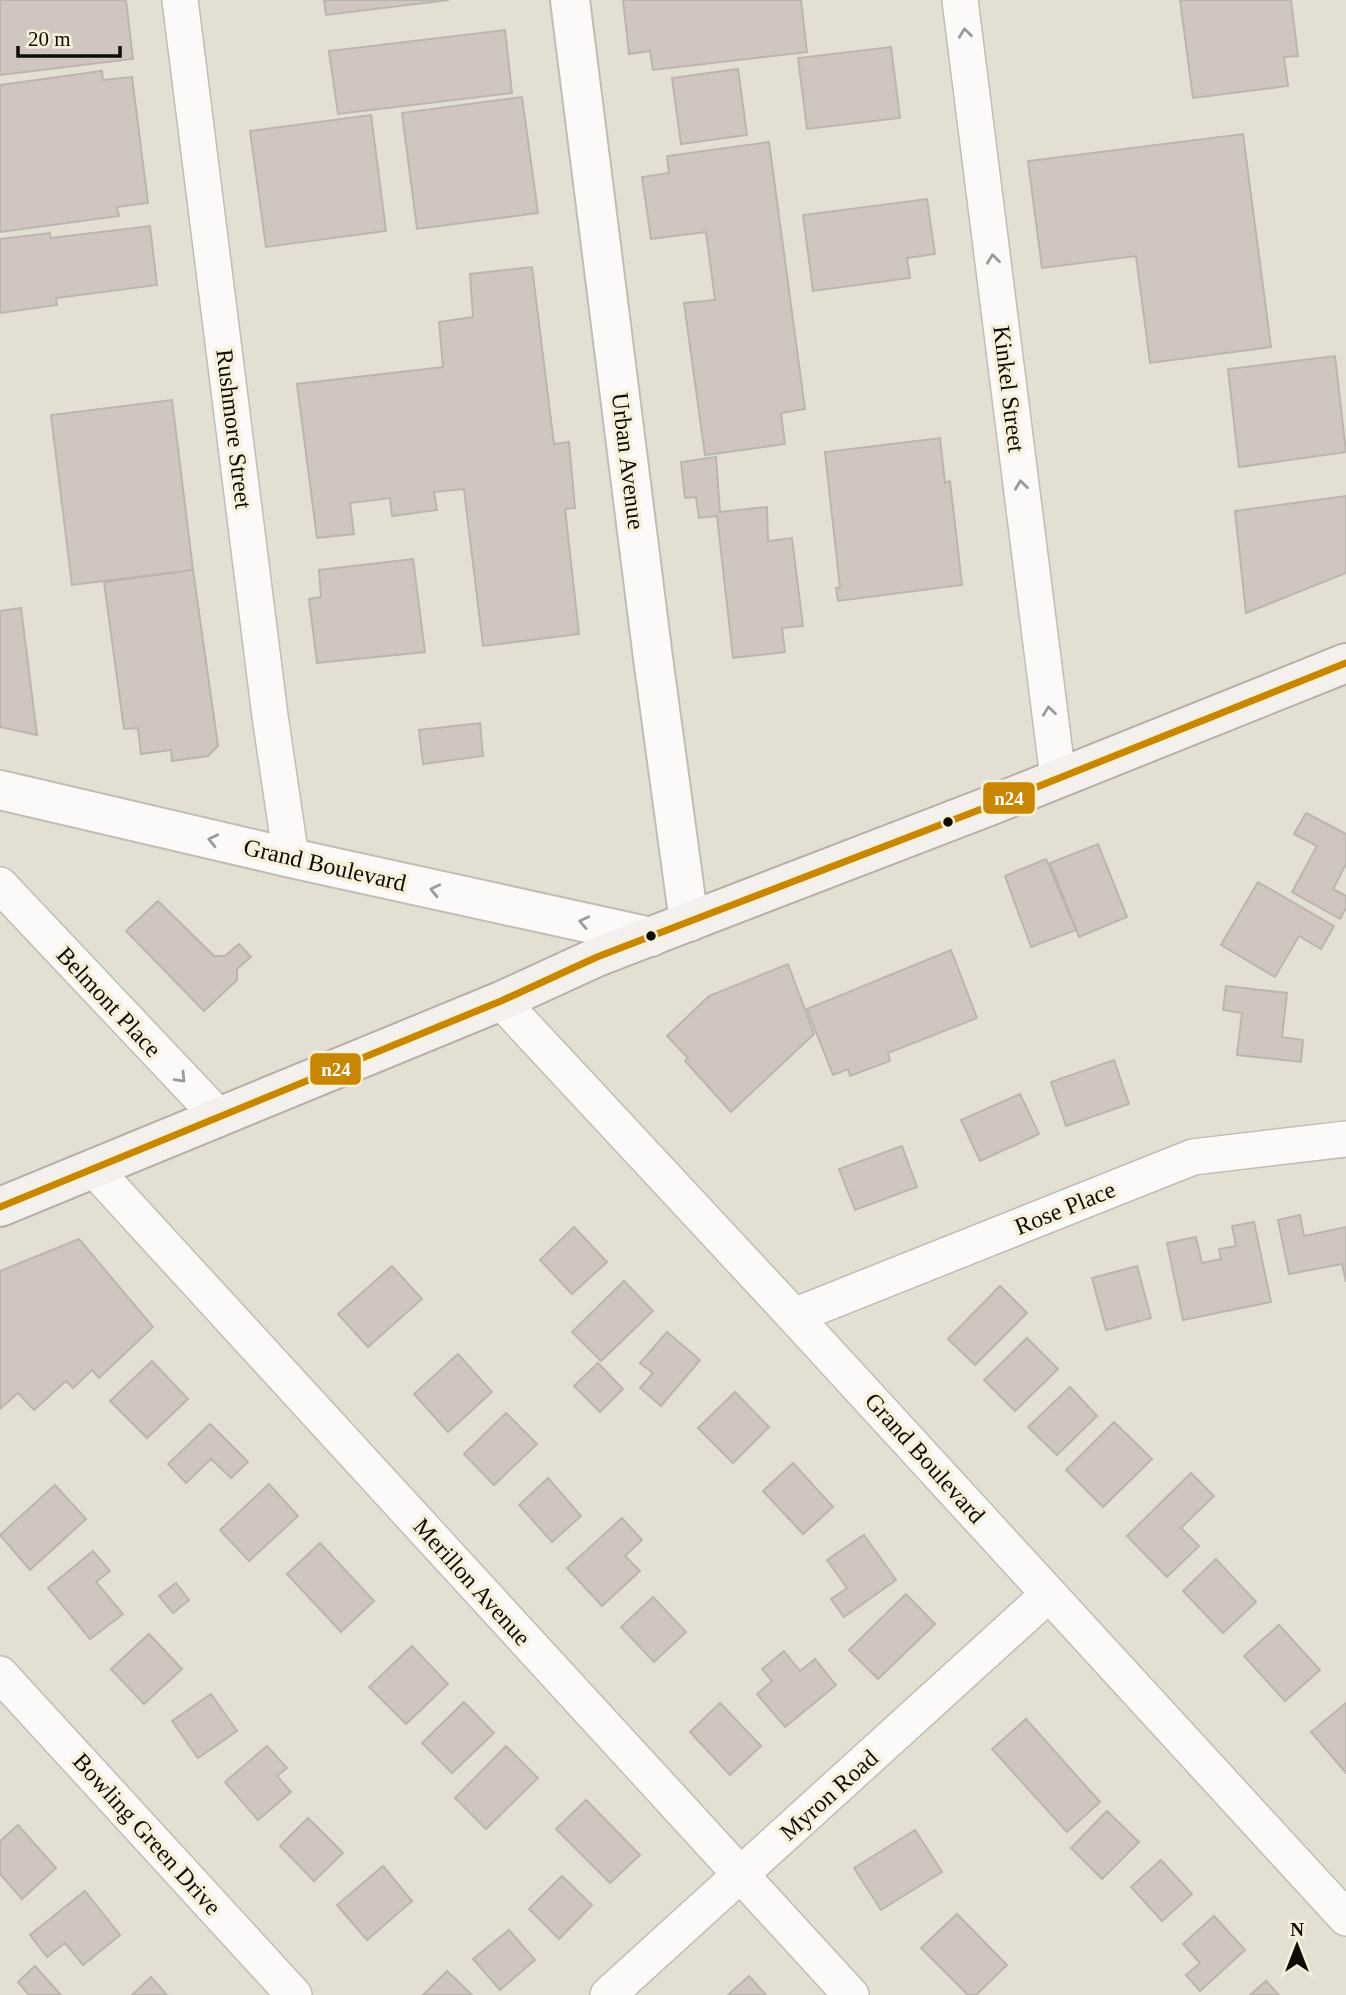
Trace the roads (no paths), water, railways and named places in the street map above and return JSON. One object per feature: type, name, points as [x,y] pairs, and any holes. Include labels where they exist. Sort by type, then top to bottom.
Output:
[{"type":"main road","points":[[0,1207],[501,1001],[597,957],[1346,663]]},
{"type":"street","name":"Rushmore Street","points":[[180,0],[290,858]]},
{"type":"street","name":"Urban Avenue","points":[[570,0],[689,922]]},
{"type":"street","name":"Kinkel Street","points":[[960,0],[1058,778]]},
{"type":"street","name":"Grand Boulevard","points":[[0,790],[290,858],[651,937]]},
{"type":"street","name":"Belmont Place","points":[[0,885],[219,1117]]},
{"type":"street","name":"Grand Boulevard","points":[[501,1001],[1346,1918]]},
{"type":"street","name":"Rose Place","points":[[794,1316],[1193,1157],[1346,1139]]},
{"type":"street","name":"Merillon Avenue","points":[[93,1168],[850,1995]]},
{"type":"street","name":"Myron Road","points":[[608,1995],[1049,1594]]},
{"type":"street","name":"Bowling Green Drive","points":[[0,1674],[294,1995]]}]
